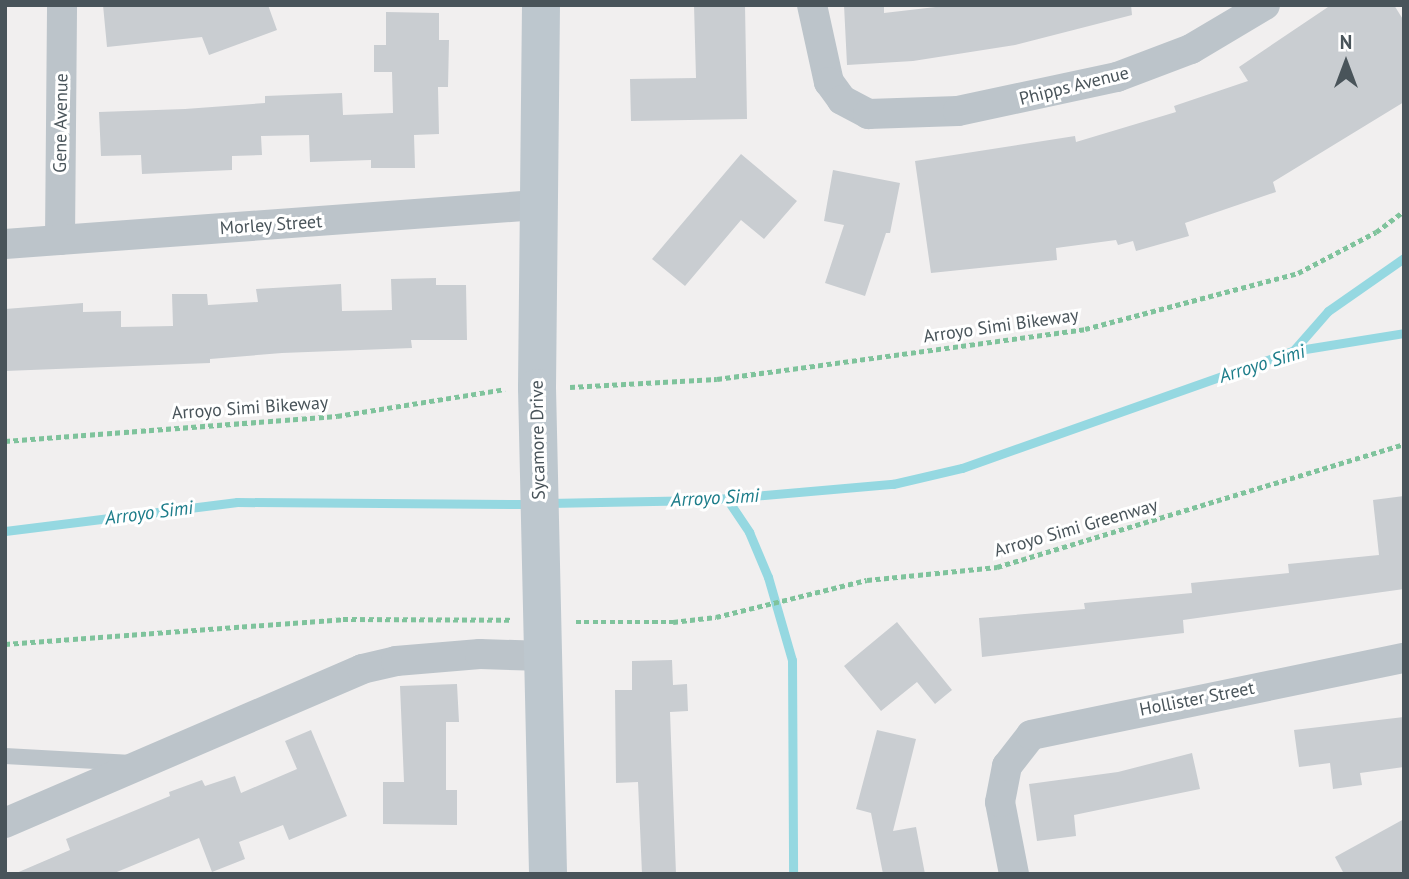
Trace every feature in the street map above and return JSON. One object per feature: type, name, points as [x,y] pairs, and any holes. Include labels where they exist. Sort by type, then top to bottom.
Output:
[{"type":"main road","name":"Sycamore Drive","points":[[541,5],[537,403],[548,874]]},
{"type":"street","name":"Gene Avenue","points":[[60,240],[62,5]]},
{"type":"street","name":"Phipps Avenue","points":[[812,5],[829,82],[842,100],[868,114],[958,111],[1117,77],[1191,48],[1265,5]]},
{"type":"street","name":"Morley Street","points":[[5,244],[537,205]]},
{"type":"street","points":[[5,822],[362,669],[396,661],[480,654],[544,656]]},
{"type":"street","name":"Hollister Street","points":[[1014,874],[1000,802],[1007,766],[1016,748],[1031,735],[1049,728],[1404,658]]},
{"type":"lane","points":[[5,756],[138,764]]},
{"type":"path","name":"Arroyo Simi Bikeway","points":[[579,387],[717,379],[1085,329],[1298,273],[1376,232],[1404,211]]},
{"type":"path","name":"Arroyo Simi Bikeway","points":[[5,441],[337,416],[496,389]]},
{"type":"path","name":"Arroyo Simi Greenway","points":[[582,622],[673,622],[764,605],[867,580],[997,567],[1404,444]]},
{"type":"path","points":[[5,644],[267,622],[499,620]]},
{"type":"building","points":[[103,5],[268,5],[277,30],[209,55],[202,37],[107,47]]},
{"type":"building","points":[[694,5],[745,5],[747,119],[631,121],[630,79],[696,78]]},
{"type":"building","points":[[844,5],[884,5],[884,13],[953,5],[1131,5],[1132,15],[1015,45],[913,61],[847,65]]},
{"type":"building","points":[[1331,5],[1394,5],[1404,21],[1404,102],[1273,182],[1276,192],[1185,223],[1189,236],[1136,251],[1133,241],[1118,245],[1116,240],[1056,248],[1057,260],[931,273],[915,161],[1075,136],[1076,142],[1176,112],[1174,106],[1248,81],[1239,67]]},
{"type":"building","points":[[386,12],[439,13],[439,40],[449,40],[448,87],[438,87],[439,134],[414,135],[415,168],[371,168],[371,160],[310,162],[309,135],[261,136],[262,155],[232,156],[232,170],[142,174],[141,155],[101,156],[99,112],[265,103],[265,96],[342,93],[343,115],[393,113],[392,72],[374,72],[374,45],[386,45]]},
{"type":"building","points":[[741,154],[797,201],[764,239],[741,220],[685,286],[652,259]]},
{"type":"building","points":[[833,170],[900,183],[890,233],[886,233],[865,296],[825,283],[844,225],[824,221]]},
{"type":"building","points":[[436,278],[436,285],[466,285],[467,340],[411,340],[412,348],[282,353],[210,359],[210,363],[5,371],[5,309],[83,303],[83,312],[121,311],[121,327],[173,326],[172,294],[207,294],[208,305],[258,302],[256,289],[341,284],[342,311],[392,310],[391,279]]},
{"type":"building","points":[[1404,496],[1404,589],[1183,620],[1184,633],[982,657],[979,618],[1085,609],[1084,603],[1192,593],[1191,583],[1289,573],[1288,564],[1379,555],[1373,500]]},
{"type":"building","points":[[897,622],[952,690],[935,704],[917,682],[881,711],[844,666]]},
{"type":"building","points":[[672,660],[673,685],[687,684],[688,711],[670,712],[676,874],[642,874],[638,782],[616,783],[615,690],[632,690],[632,661]]},
{"type":"building","points":[[457,684],[459,722],[446,722],[446,790],[457,790],[457,825],[383,824],[383,782],[404,782],[400,686]]},
{"type":"building","points":[[1404,717],[1404,767],[1360,773],[1362,785],[1333,789],[1330,763],[1299,767],[1294,730]]},
{"type":"building","points":[[311,730],[347,816],[289,840],[283,825],[239,842],[245,859],[212,872],[199,838],[112,874],[14,874],[70,850],[66,839],[170,796],[169,792],[202,780],[205,786],[235,776],[241,793],[297,769],[285,741]]},
{"type":"building","points":[[877,730],[916,739],[893,831],[916,827],[925,874],[883,874],[871,813],[856,809]]},
{"type":"building","points":[[1192,753],[1200,789],[1074,815],[1076,836],[1037,841],[1029,784],[1118,772]]},
{"type":"building","points":[[1404,819],[1404,874],[1344,874],[1335,857]]},
{"type":"waterway","points":[[1293,351],[1328,311],[1404,258]]},
{"type":"waterway","name":"Arroyo Simi","points":[[548,503],[705,500],[893,484],[962,468],[1293,351],[1404,333]]},
{"type":"waterway","points":[[727,499],[749,532],[768,577],[792,660],[793,874]]},
{"type":"waterway","name":"Arroyo Simi","points":[[5,531],[237,502],[530,504]]}]
